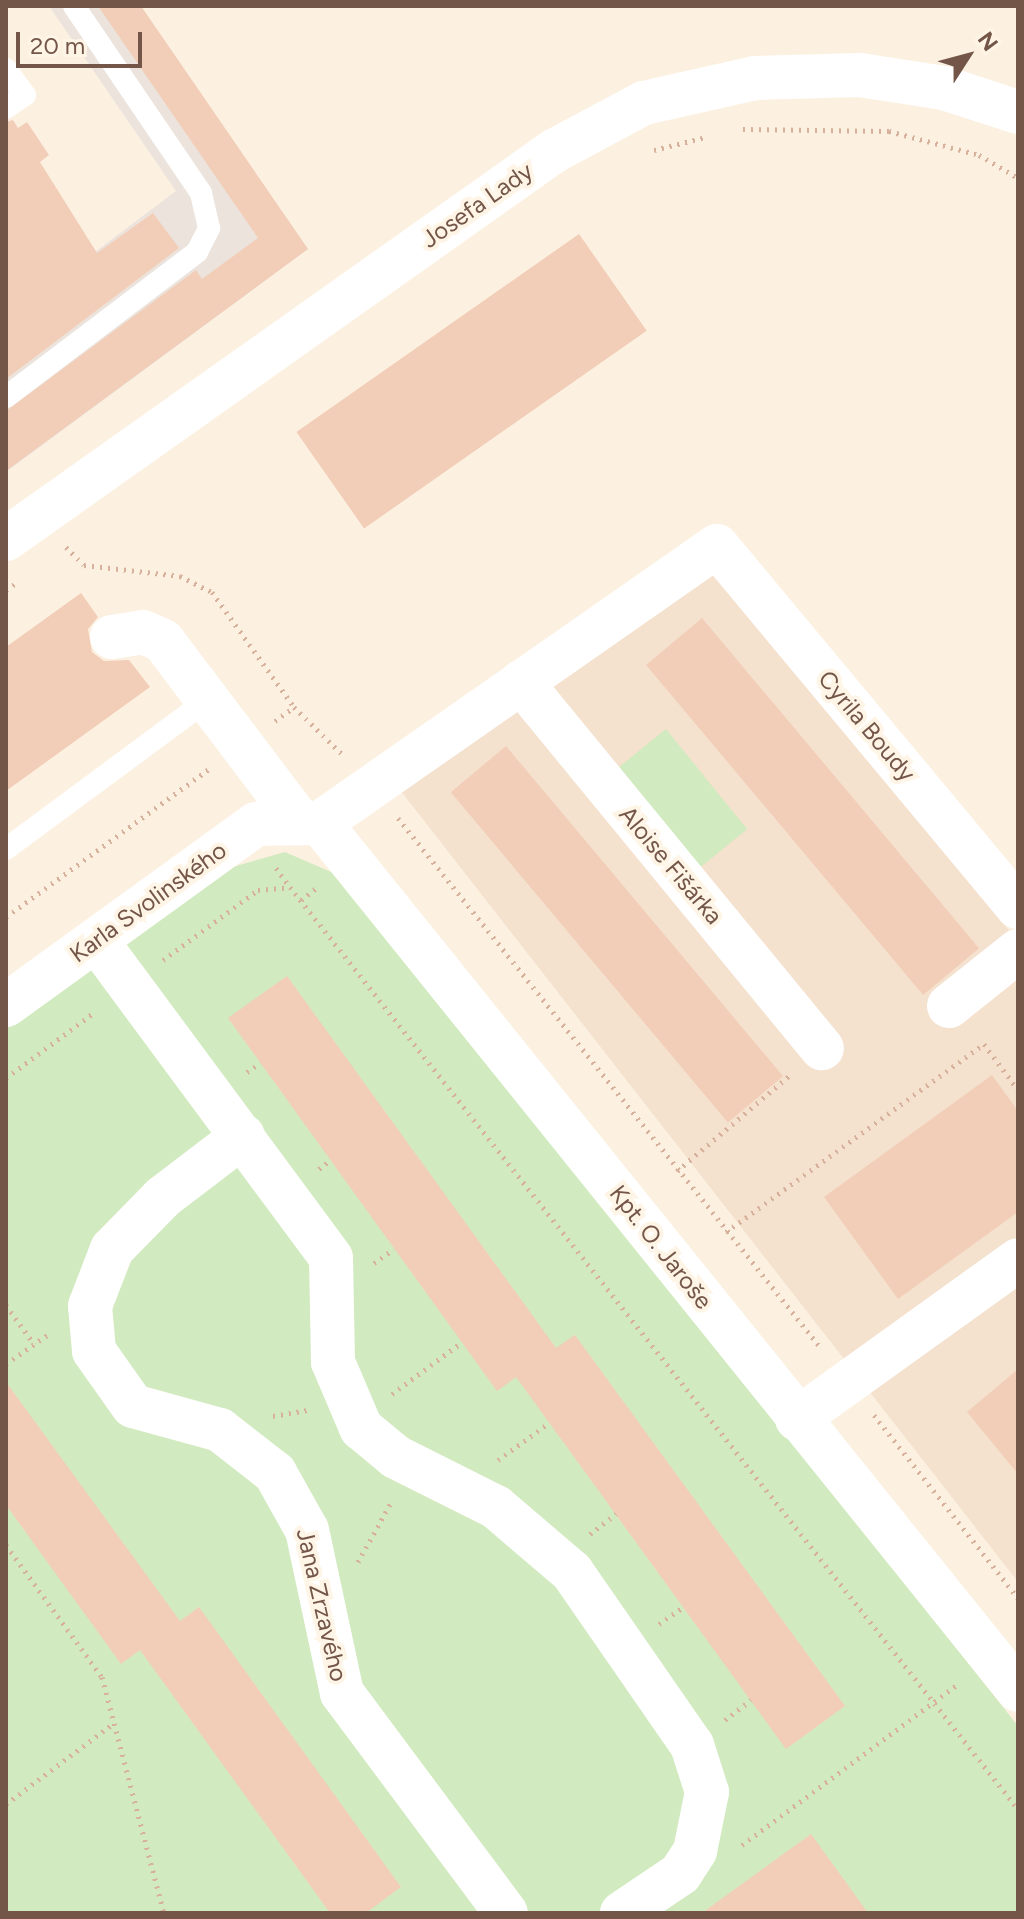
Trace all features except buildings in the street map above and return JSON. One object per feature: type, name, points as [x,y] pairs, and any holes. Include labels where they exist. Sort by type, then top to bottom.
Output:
[{"type":"street","name":"Josefa Lady","points":[[18,556],[41,513],[554,151],[644,103],[755,78],[860,75],[922,83],[1018,112]]},
{"type":"street","name":"Cyrila Boudy","points":[[521,682],[717,546],[1018,907]]},
{"type":"street","name":"Kpt. O. Jaroše","points":[[112,637],[154,635],[1005,1674]]},
{"type":"street","points":[[308,821],[521,682]]},
{"type":"street","name":"Aloise Fišárka","points":[[521,682],[822,1048]]},
{"type":"street","name":"Karla Svolinského","points":[[6,1005],[256,824],[308,821]]},
{"type":"street","points":[[96,940],[331,1258],[333,1362],[356,1421],[382,1448],[442,1477],[572,1572],[692,1745],[707,1792],[695,1851],[680,1874],[622,1913]]},
{"type":"street","points":[[949,1006],[1018,951]]},
{"type":"street","name":"Jana Zrzavého","points":[[243,1136],[163,1197],[112,1249],[90,1306],[94,1351],[133,1406],[230,1435],[289,1493],[307,1530],[342,1693],[506,1913]]},
{"type":"street","points":[[797,1419],[1018,1260]]},
{"type":"lane","points":[[6,397],[197,252],[209,228],[201,193],[74,6]]},
{"type":"lane","points":[[6,69],[25,95],[6,108]]},
{"type":"lane","points":[[6,849],[209,699]]},
{"type":"path","points":[[729,132],[889,131],[979,155],[1018,178]]},
{"type":"path","points":[[638,154],[714,136]]},
{"type":"path","points":[[41,513],[66,548],[84,565],[180,576],[212,592],[294,707]]},
{"type":"path","points":[[54,556],[79,539]]},
{"type":"path","points":[[6,590],[18,556]]},
{"type":"path","points":[[6,1078],[258,890],[290,887],[1018,1809]]},
{"type":"path","points":[[726,1232],[984,1044],[1018,1090]]},
{"type":"path","points":[[677,1171],[822,1048]]},
{"type":"path","points":[[6,1305],[34,1344]]},
{"type":"path","points":[[356,1421],[462,1342]]},
{"type":"path","points":[[354,1572],[376,1520],[442,1477],[549,1423]]},
{"type":"path","points":[[6,1545],[102,1677],[164,1913]]},
{"type":"path","points":[[695,1851],[732,1852],[935,1703],[1005,1674]]},
{"type":"path","points":[[6,1804],[114,1723]]},
{"type":"shaded area","points":[[49,6],[139,6],[308,249],[6,472],[6,319],[176,191]]},
{"type":"shaded area","points":[[715,573],[1018,941],[1018,1582],[400,790]]},
{"type":"green space","points":[[666,729],[747,829],[697,870],[615,770]]},
{"type":"green space","points":[[285,852],[345,878],[1018,1726],[1018,1913],[6,1913],[6,1029],[229,868]]}]
